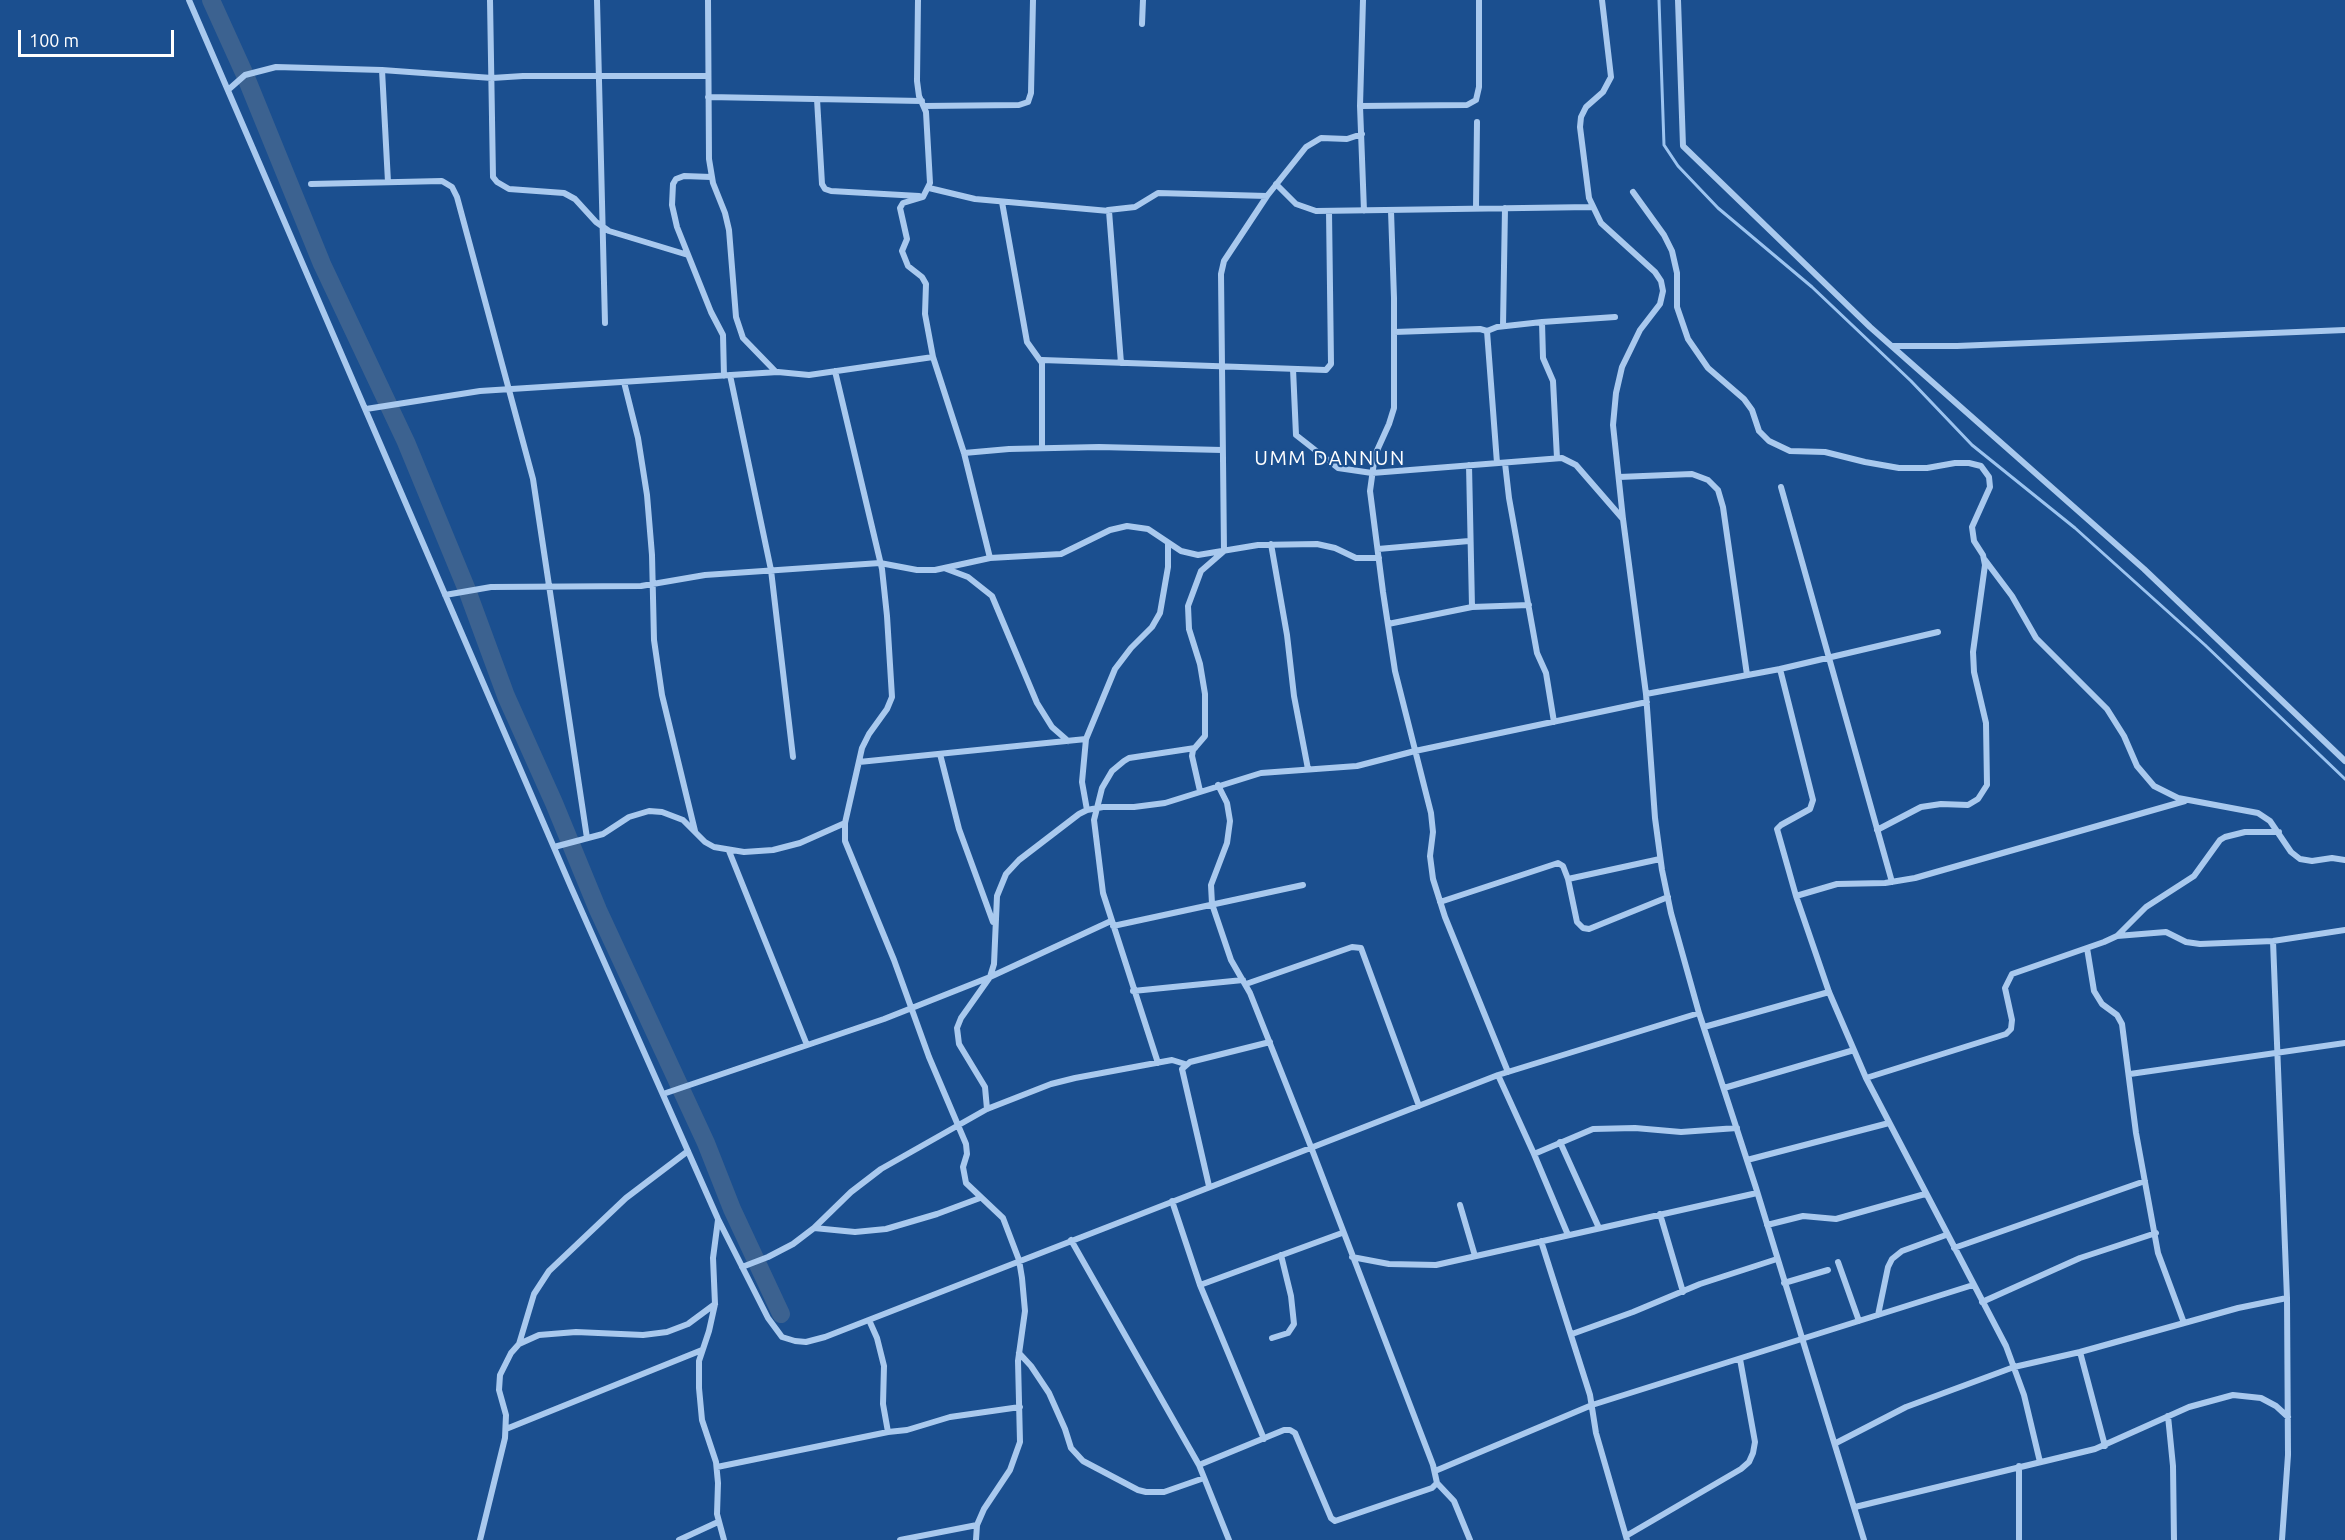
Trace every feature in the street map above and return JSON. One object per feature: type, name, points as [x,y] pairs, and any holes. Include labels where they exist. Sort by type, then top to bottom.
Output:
[{"type":"street","points":[[189,0],[554,847],[718,1219],[768,1318],[782,1337],[806,1342],[825,1338],[1019,1260],[1498,1075],[1699,1013]]},
{"type":"street","points":[[490,0],[493,177],[509,189],[564,193],[580,203],[603,227],[688,255]]},
{"type":"street","points":[[597,0],[605,323]]},
{"type":"street","points":[[708,0],[709,159],[711,177],[729,230],[734,306],[743,338],[776,372]]},
{"type":"street","points":[[918,0],[917,81],[923,104],[929,188],[923,197],[903,203],[900,207],[907,239],[902,251],[908,266],[922,277],[926,284],[925,314],[933,357],[964,453],[990,558]]},
{"type":"street","points":[[708,97],[1019,105],[1028,102],[1031,96],[1033,0]]},
{"type":"street","points":[[1142,24],[1143,0]]},
{"type":"street","points":[[1363,0],[1360,106],[1364,210]]},
{"type":"street","points":[[1360,106],[1467,105],[1476,100],[1479,87],[1479,0]]},
{"type":"street","points":[[1602,0],[1611,77],[1603,92],[1586,107],[1581,117],[1580,127],[1592,207],[1606,229],[1658,276],[1663,295],[1660,304],[1633,342],[1618,380],[1613,425],[1647,702],[1660,859],[1699,1013],[1836,1443],[1864,1540]]},
{"type":"street","points":[[1678,0],[1683,146],[1892,346],[2144,569],[2345,761]]},
{"type":"street","points":[[228,90],[245,75],[276,67],[382,70],[492,78],[708,76]]},
{"type":"street","points":[[382,70],[388,182]]},
{"type":"street","points":[[817,99],[822,184],[825,189],[923,197]]},
{"type":"street","points":[[1476,208],[1477,122]]},
{"type":"street","points":[[1200,791],[1192,760],[1195,748],[1204,736],[1206,710],[1203,677],[1189,629],[1188,606],[1201,572],[1224,551],[1219,285],[1222,267],[1267,196],[1311,143],[1321,138],[1347,139],[1362,134]]},
{"type":"street","points":[[711,177],[680,177],[673,184],[674,216],[715,321],[723,335],[728,375],[771,570],[793,757]]},
{"type":"street","points":[[311,184],[442,181],[455,192],[533,479],[587,838]]},
{"type":"street","points":[[1276,184],[1296,204],[1310,210],[1592,207]]},
{"type":"street","points":[[929,188],[975,199],[1108,210],[1135,207],[1158,193],[1267,196]]},
{"type":"street","points":[[1633,192],[1672,250],[1677,273],[1676,296],[1683,328],[1694,350],[1717,376],[1744,399],[1752,410],[1760,431],[1775,446],[1790,451],[1839,454],[1865,462],[1899,468],[1927,468],[1962,462],[1980,466],[1989,477],[1990,487],[1974,518],[1972,531],[1974,542],[1984,560],[2012,596],[2036,638],[2107,709],[2124,736],[2137,766],[2147,780],[2169,795],[2252,811],[2270,821],[2291,852],[2300,859],[2345,860]]},
{"type":"street","points":[[1002,202],[1027,342],[1032,351],[1042,360],[1221,365],[1320,371],[1326,370],[1330,364],[1329,211]]},
{"type":"street","points":[[1503,326],[1505,208]]},
{"type":"street","points":[[1108,210],[1111,217],[1121,363]]},
{"type":"street","points":[[1391,210],[1394,408],[1376,455],[1370,491],[1379,558],[1395,671],[1431,813],[1433,832],[1431,868],[1440,902],[1508,1072]]},
{"type":"street","points":[[1663,295],[1676,296]]},
{"type":"street","points":[[1394,332],[1480,329],[1487,331],[1503,326],[1615,317]]},
{"type":"street","points":[[1542,322],[1543,358],[1553,381],[1557,458]]},
{"type":"street","points":[[1892,346],[1957,346],[2345,330]]},
{"type":"street","points":[[1487,331],[1497,463]]},
{"type":"street","points":[[366,409],[458,393],[776,372],[809,375],[933,357]]},
{"type":"street","points":[[1042,360],[1042,448]]},
{"type":"street","points":[[1293,369],[1295,431],[1299,439],[1314,447],[1327,461],[1338,468],[1372,473],[1567,459],[1576,465],[1623,519]]},
{"type":"street","points":[[835,371],[880,563],[887,616],[892,697],[883,717],[866,740],[844,823],[844,835],[912,1008],[921,1037],[967,1149],[963,1167],[969,1188],[991,1205],[1003,1218],[1019,1260],[1025,1311],[1019,1353],[1021,1432],[1014,1461],[988,1501],[977,1525],[976,1540]]},
{"type":"street","points":[[624,382],[638,438],[647,495],[654,640],[662,695],[695,831]]},
{"type":"street","points":[[964,453],[1042,448],[1222,450]]},
{"type":"street","points":[[1505,462],[1509,498],[1537,653],[1546,673],[1554,722]]},
{"type":"street","points":[[1469,465],[1472,608]]},
{"type":"street","points":[[1619,477],[1692,474],[1708,480],[1718,490],[1723,507],[1746,675]]},
{"type":"street","points":[[1781,487],[1892,882]]},
{"type":"street","points":[[445,595],[492,587],[623,587],[699,575],[880,563],[917,570],[944,568],[990,558],[1061,554],[1110,530],[1127,526],[1148,529],[1181,551],[1198,555],[1271,544],[1317,544],[1335,548],[1356,558],[1379,558]]},
{"type":"street","points":[[1378,549],[1469,541]]},
{"type":"street","points":[[1087,810],[1082,782],[1086,739],[1115,669],[1131,648],[1152,627],[1160,613],[1168,567],[1168,543]]},
{"type":"street","points":[[1271,544],[1287,635],[1294,696],[1308,769]]},
{"type":"street","points":[[1877,830],[1921,807],[1941,804],[1968,805],[1978,799],[1987,785],[1986,723],[1974,672],[1973,652],[1984,560]]},
{"type":"street","points":[[944,568],[968,577],[992,596],[1041,711],[1052,727],[1068,741]]},
{"type":"street","points":[[1388,624],[1472,608],[1529,605]]},
{"type":"street","points":[[1646,694],[1780,669],[1938,632]]},
{"type":"street","points":[[1780,669],[1813,800],[1810,808],[1778,829],[1796,896],[1829,993],[1866,1078],[2014,1367],[2024,1395],[2040,1462]]},
{"type":"street","points":[[987,1109],[985,1087],[961,1049],[957,1034],[961,1018],[990,977],[994,963],[999,890],[1012,867],[1079,814],[1096,808],[1149,805],[1176,800],[1261,773],[1357,766],[1415,751],[1647,702]]},
{"type":"street","points":[[859,762],[1086,739]]},
{"type":"street","points":[[1158,1063],[1103,893],[1095,840],[1096,808],[1107,778],[1124,761],[1138,756],[1195,748]]},
{"type":"street","points":[[940,754],[959,829],[995,925]]},
{"type":"street","points":[[1218,785],[1227,803],[1230,821],[1227,843],[1211,885],[1212,904],[1231,960],[1245,982],[1270,1042],[1435,1471],[1437,1483],[1454,1501],[1470,1540]]},
{"type":"street","points":[[1796,896],[1837,884],[1892,882],[1915,878],[2187,800]]},
{"type":"street","points":[[554,847],[610,830],[635,814],[649,811],[676,817],[709,845],[729,850],[759,851],[787,847],[814,838],[844,823]]},
{"type":"street","points":[[2117,936],[2156,899],[2194,876],[2220,840],[2237,832],[2279,832]]},
{"type":"street","points":[[729,850],[807,1045]]},
{"type":"street","points":[[1568,879],[1660,859]]},
{"type":"street","points":[[1440,902],[1558,863],[1563,867],[1568,879],[1577,922],[1582,928],[1589,929],[1668,897]]},
{"type":"street","points":[[663,1094],[912,1008],[1112,924],[1303,885]]},
{"type":"street","points":[[1866,1078],[2006,1034],[2011,1029],[2013,1020],[2005,988],[2012,974],[2117,936],[2166,932],[2196,944],[2273,941],[2345,930]]},
{"type":"street","points":[[2273,941],[2287,1298],[2288,1455],[2282,1540]]},
{"type":"street","points":[[1133,991],[1245,982],[1352,947],[1361,948],[1419,1106]]},
{"type":"street","points":[[2087,948],[2094,991],[2102,1004],[2117,1015],[2122,1024],[2136,1132],[2158,1252],[2184,1323]]},
{"type":"street","points":[[1704,1027],[1829,993]]},
{"type":"street","points":[[742,1267],[781,1251],[814,1228],[851,1192],[881,1169],[987,1109],[1051,1084],[1100,1072],[1174,1060],[1185,1064],[1270,1042]]},
{"type":"street","points":[[2130,1074],[2345,1043]]},
{"type":"street","points":[[1724,1088],[1854,1050]]},
{"type":"street","points":[[1185,1064],[1182,1069],[1209,1186]]},
{"type":"street","points":[[1498,1075],[1568,1235]]},
{"type":"street","points":[[1747,1160],[1889,1123]]},
{"type":"street","points":[[1534,1154],[1593,1129],[1688,1132],[1737,1128]]},
{"type":"street","points":[[1560,1142],[1599,1228]]},
{"type":"street","points":[[480,1540],[503,1451],[506,1429],[506,1415],[499,1383],[505,1364],[519,1344],[534,1294],[549,1271],[626,1198],[688,1151]]},
{"type":"street","points":[[1954,1248],[2145,1181]]},
{"type":"street","points":[[1352,1257],[1389,1264],[1436,1265],[1757,1192]]},
{"type":"street","points":[[1767,1225],[1803,1216],[1836,1219],[1925,1194]]},
{"type":"street","points":[[814,1228],[855,1232],[886,1229],[980,1198]]},
{"type":"street","points":[[1172,1201],[1200,1285],[1264,1439]]},
{"type":"street","points":[[1460,1205],[1475,1256]]},
{"type":"street","points":[[1660,1215],[1683,1292]]},
{"type":"street","points":[[718,1219],[713,1258],[715,1304],[699,1367],[701,1412],[717,1467],[718,1522],[724,1540]]},
{"type":"street","points":[[1200,1285],[1342,1233]]},
{"type":"street","points":[[1982,1302],[2072,1261],[2156,1233]]},
{"type":"street","points":[[1878,1315],[1888,1267],[1892,1259],[1902,1251],[1947,1235]]},
{"type":"street","points":[[1071,1240],[1199,1465],[1229,1540]]},
{"type":"street","points":[[1541,1241],[1572,1334],[1592,1405],[1596,1433],[1626,1538],[1741,1469],[1752,1457],[1755,1442],[1740,1359]]},
{"type":"street","points":[[1272,1338],[1288,1333],[1294,1324],[1291,1296],[1281,1255]]},
{"type":"street","points":[[1572,1334],[1723,1275],[1777,1258]]},
{"type":"street","points":[[1838,1262],[1859,1321]]},
{"type":"street","points":[[1784,1283],[1828,1270]]},
{"type":"street","points":[[1435,1471],[1592,1405],[1973,1285]]},
{"type":"street","points":[[1836,1443],[1906,1407],[2014,1367],[2080,1352],[2238,1308],[2287,1298]]},
{"type":"street","points":[[519,1344],[539,1335],[567,1333],[643,1335],[667,1332],[688,1324],[715,1304]]},
{"type":"street","points":[[869,1320],[877,1338],[884,1366],[883,1404],[888,1432]]},
{"type":"street","points":[[506,1429],[702,1350]]},
{"type":"street","points":[[2080,1352],[2105,1446]]},
{"type":"street","points":[[1019,1353],[1031,1366],[1049,1394],[1071,1448],[1083,1461],[1146,1492],[1164,1492],[1204,1478]]},
{"type":"street","points":[[1855,1507],[2105,1446],[2168,1416],[2211,1400],[2242,1395],[2268,1401],[2288,1417]]},
{"type":"street","points":[[717,1467],[916,1428],[950,1417],[1020,1407]]},
{"type":"street","points":[[2168,1416],[2173,1466],[2174,1540]]},
{"type":"street","points":[[1199,1465],[1284,1430],[1295,1433],[1331,1518],[1335,1521],[1432,1488],[1437,1483]]},
{"type":"street","points":[[2019,1467],[2019,1540]]},
{"type":"street","points":[[680,1540],[718,1522]]},
{"type":"street","points":[[900,1540],[977,1525]]},
{"type":"waterway","points":[[211,0],[245,75],[322,264],[406,442],[467,590],[506,696],[554,803],[598,910],[706,1143],[732,1209],[781,1314]]},
{"type":"waterway","points":[[1659,0],[1664,145],[1678,166],[1718,208],[1812,287],[1911,381],[1972,445],[2075,528],[2205,645],[2345,779]]},
{"type":"district","name":"UMM DANNUN","points":[[1330,458]]}]
